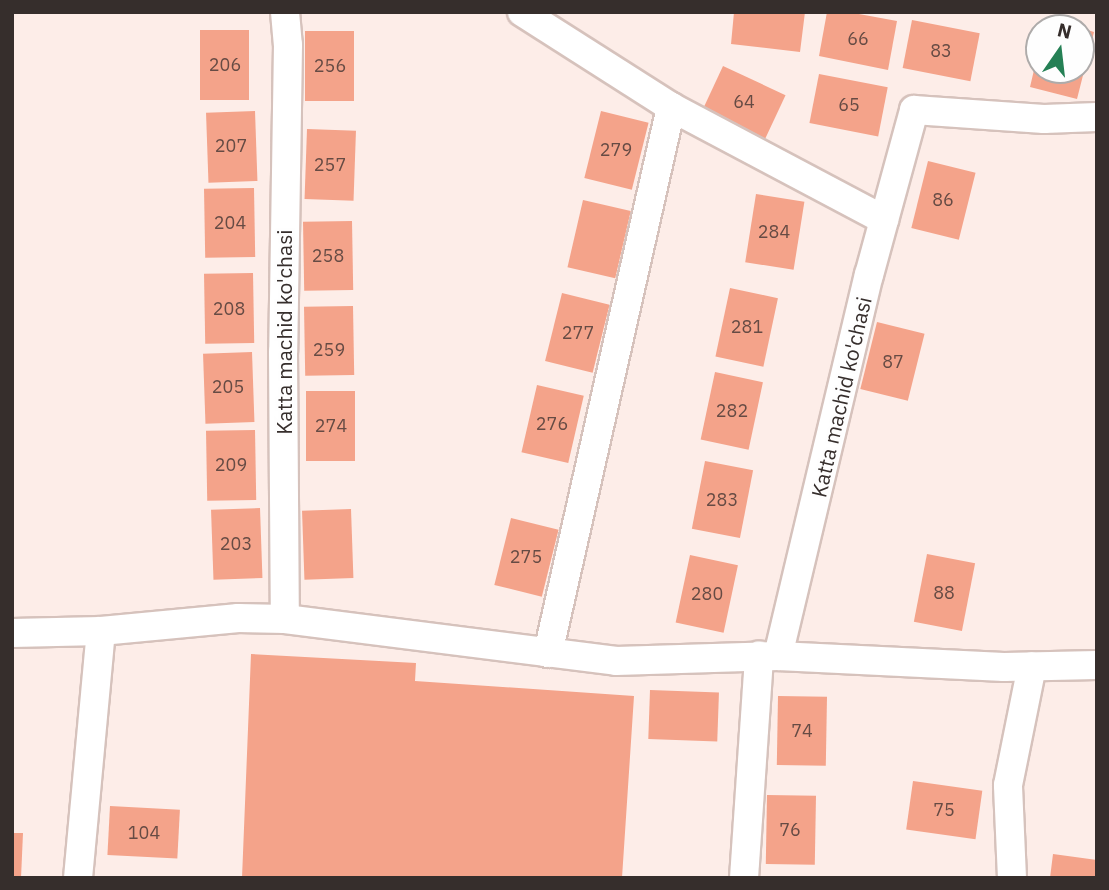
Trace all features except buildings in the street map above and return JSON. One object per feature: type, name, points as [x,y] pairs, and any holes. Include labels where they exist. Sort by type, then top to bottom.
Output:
[{"type":"street","name":"Katta machid ko'chasi","points":[[285,12],[288,45],[283,352],[285,620]]},
{"type":"street","points":[[522,12],[671,107],[884,220]]},
{"type":"street","points":[[548,653],[671,107]]},
{"type":"street","name":"Katta machid ko'chasi","points":[[744,878],[768,656],[914,110],[1044,119],[1097,117]]},
{"type":"street","points":[[12,633],[101,631],[238,618],[285,620],[616,661],[768,656],[1032,666],[1097,665]]},
{"type":"street","points":[[78,878],[101,631]]},
{"type":"street","points":[[1012,878],[1008,785],[1032,666]]}]
